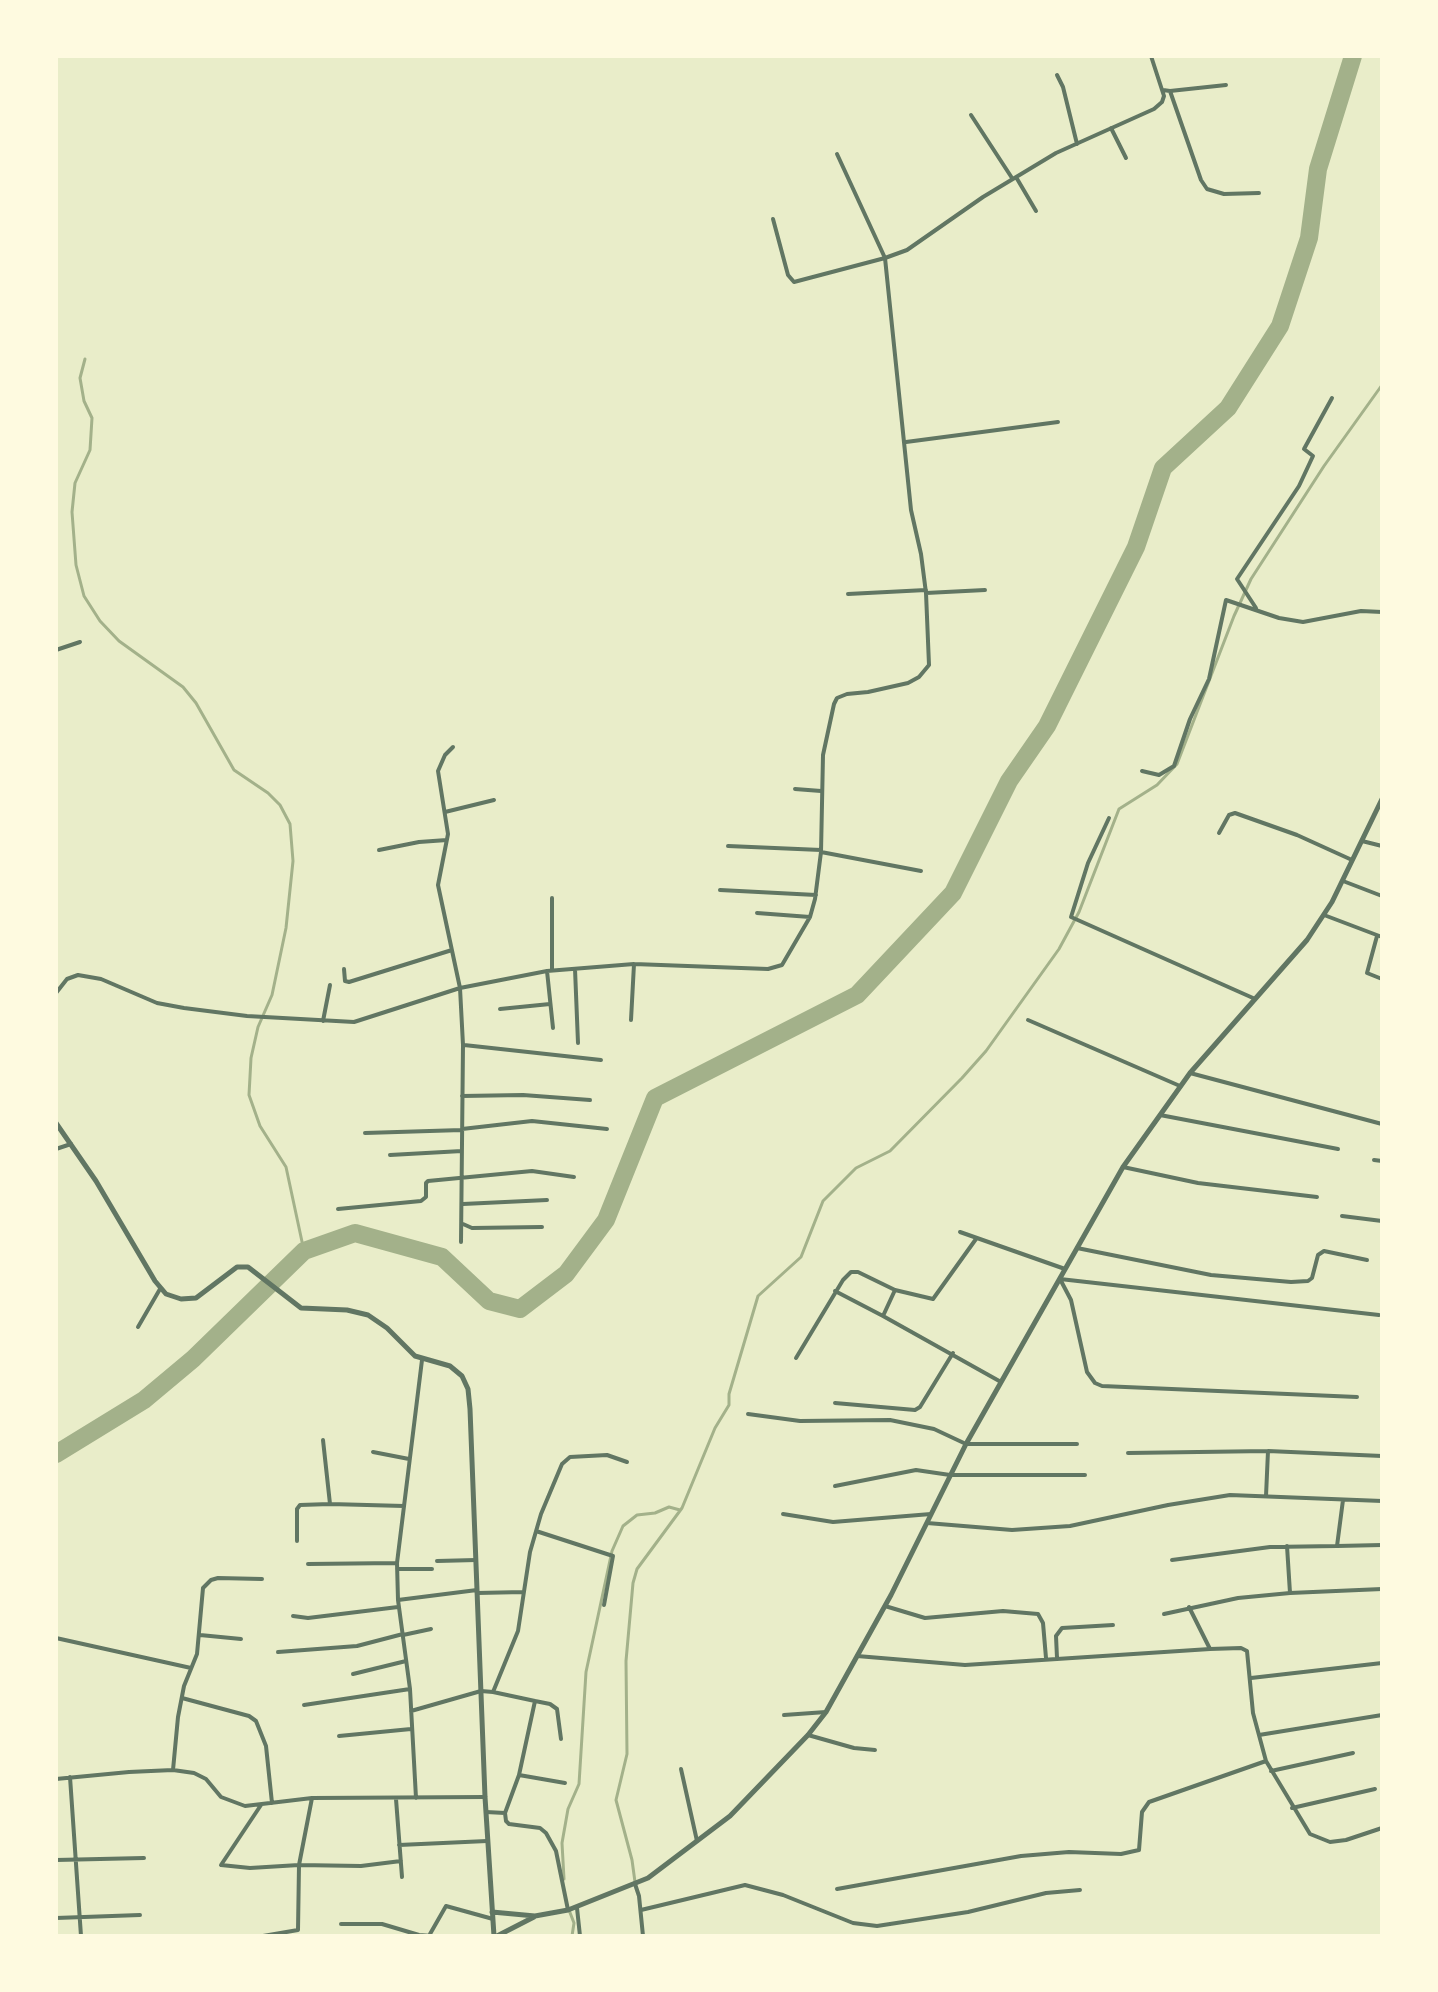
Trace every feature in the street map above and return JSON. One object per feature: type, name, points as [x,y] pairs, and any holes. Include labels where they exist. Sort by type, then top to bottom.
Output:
[{"type":"street","points":[[773,219],[788,275],[794,282],[907,250],[1014,177],[1154,109],[1162,102],[1163,90],[1151,56]]},
{"type":"street","points":[[1057,75],[1066,96],[1077,144]]},
{"type":"street","points":[[1163,90],[1226,85]]},
{"type":"street","points":[[1170,91],[1201,180],[1207,189],[1224,194],[1259,193]]},
{"type":"street","points":[[971,115],[1036,211]]},
{"type":"street","points":[[1111,128],[1126,158]]},
{"type":"street","points":[[56,993],[67,979],[78,975],[101,979],[163,1004],[247,1016],[323,1021],[364,1020],[406,1003],[460,988],[549,971],[634,964],[774,969],[785,962],[810,917],[816,895],[821,851],[821,791],[828,726],[837,698],[908,683],[927,670],[930,657],[926,592],[911,510],[885,258],[837,154]]},
{"type":"street","points":[[1257,610],[1237,579],[1299,486],[1313,456],[1304,449],[1332,398]]},
{"type":"street","points":[[906,442],[1058,422]]},
{"type":"street","points":[[848,594],[985,590]]},
{"type":"street","points":[[1142,771],[1159,775],[1174,766],[1190,719],[1209,679],[1225,601],[1303,622],[1361,611],[1382,612]]},
{"type":"street","points":[[56,650],[80,642]]},
{"type":"street","points":[[453,747],[445,755],[438,771],[447,840],[438,885],[460,988],[463,1045],[461,1242]]},
{"type":"street","points":[[795,789],[821,791]]},
{"type":"street","points":[[341,1924],[382,1924],[425,1935],[446,1906],[492,1915],[535,1916],[577,1908],[648,1878],[730,1816],[808,1735],[826,1712],[885,1606],[966,1444],[1123,1167],[1190,1073],[1307,940],[1343,881],[1382,799]]},
{"type":"street","points":[[445,812],[494,800]]},
{"type":"street","points":[[1219,833],[1229,815],[1235,813],[1297,835],[1352,860]]},
{"type":"street","points":[[1109,818],[1088,863],[1071,917],[1253,998]]},
{"type":"street","points":[[379,850],[447,840]]},
{"type":"street","points":[[1362,841],[1382,846]]},
{"type":"street","points":[[728,846],[821,851],[921,871]]},
{"type":"street","points":[[1343,881],[1382,896]]},
{"type":"street","points":[[720,890],[816,895]]},
{"type":"street","points":[[552,898],[549,971],[553,1028]]},
{"type":"street","points":[[757,913],[810,917]]},
{"type":"street","points":[[1324,915],[1380,937],[1367,973],[1382,979]]},
{"type":"street","points":[[344,969],[345,981],[349,982],[452,950]]},
{"type":"street","points":[[631,1020],[634,964]]},
{"type":"street","points":[[575,969],[578,1043]]},
{"type":"street","points":[[323,1021],[330,985]]},
{"type":"street","points":[[500,1009],[550,1004]]},
{"type":"street","points":[[1028,1020],[1180,1087]]},
{"type":"street","points":[[463,1045],[601,1060]]},
{"type":"street","points":[[1190,1073],[1382,1124]]},
{"type":"street","points":[[462,1096],[523,1095],[590,1100]]},
{"type":"street","points":[[1160,1115],[1338,1149]]},
{"type":"street","points":[[365,1133],[462,1130],[532,1121],[607,1129]]},
{"type":"street","points":[[56,1123],[160,1289],[172,1298],[189,1299],[203,1295],[237,1267],[248,1267],[301,1308],[347,1310],[368,1315],[387,1328],[405,1349],[422,1360],[450,1366],[462,1376],[468,1389],[487,1841],[495,1936],[535,1916]]},
{"type":"street","points":[[56,1149],[71,1144]]},
{"type":"street","points":[[390,1155],[462,1151]]},
{"type":"street","points":[[1374,1160],[1382,1161]]},
{"type":"street","points":[[1123,1167],[1198,1183],[1317,1197]]},
{"type":"street","points":[[338,1209],[421,1201],[426,1197],[428,1181],[463,1176],[539,1171],[574,1177]]},
{"type":"street","points":[[463,1204],[547,1200]]},
{"type":"street","points":[[1342,1216],[1382,1221]]},
{"type":"street","points":[[463,1224],[472,1228],[542,1227]]},
{"type":"street","points":[[960,1232],[1065,1269]]},
{"type":"street","points":[[796,1358],[845,1276],[854,1272],[895,1290],[933,1299],[976,1239]]},
{"type":"street","points":[[1077,1248],[1211,1275],[1291,1282],[1312,1278],[1318,1255],[1324,1251],[1367,1260]]},
{"type":"street","points":[[1060,1279],[1379,1315]]},
{"type":"street","points":[[1060,1279],[1071,1300],[1087,1372],[1095,1383],[1102,1386],[1357,1397]]},
{"type":"street","points":[[138,1327],[160,1289]]},
{"type":"street","points":[[883,1316],[895,1290]]},
{"type":"street","points":[[835,1291],[1001,1382]]},
{"type":"street","points":[[835,1403],[915,1410],[920,1407],[953,1353]]},
{"type":"street","points":[[416,1798],[410,1689],[398,1607],[397,1566],[422,1360]]},
{"type":"street","points":[[748,1414],[800,1421],[890,1420],[934,1429],[966,1444],[1077,1444]]},
{"type":"street","points":[[323,1440],[330,1504]]},
{"type":"street","points":[[1128,1453],[1268,1451],[1382,1456]]},
{"type":"street","points":[[1266,1496],[1268,1451]]},
{"type":"street","points":[[373,1452],[409,1459]]},
{"type":"street","points":[[493,1692],[518,1631],[536,1531],[551,1488],[566,1459],[607,1455],[627,1462]]},
{"type":"street","points":[[835,1486],[916,1470],[950,1475],[1085,1475]]},
{"type":"street","points":[[927,1523],[1012,1530],[1070,1526],[1230,1495],[1382,1501]]},
{"type":"street","points":[[1337,1546],[1343,1500]]},
{"type":"street","points":[[297,1541],[298,1507],[330,1504],[404,1506]]},
{"type":"street","points":[[783,1514],[833,1522],[933,1513]]},
{"type":"street","points":[[536,1531],[610,1555],[604,1605]]},
{"type":"street","points":[[1172,1560],[1287,1546],[1382,1545]]},
{"type":"street","points":[[1287,1546],[1290,1593]]},
{"type":"street","points":[[437,1561],[476,1560]]},
{"type":"street","points":[[308,1564],[432,1569]]},
{"type":"street","points":[[173,1770],[182,1698],[197,1654],[203,1588],[218,1578],[262,1579]]},
{"type":"street","points":[[1164,1614],[1238,1598],[1382,1589]]},
{"type":"street","points":[[398,1600],[477,1592],[524,1592]]},
{"type":"street","points":[[885,1606],[925,1618],[1003,1611],[1038,1614],[1043,1623],[1046,1659]]},
{"type":"street","points":[[293,1616],[308,1618],[398,1607]]},
{"type":"street","points":[[1189,1607],[1210,1649]]},
{"type":"street","points":[[1057,1658],[1056,1636],[1062,1628],[1113,1625]]},
{"type":"street","points":[[278,1652],[357,1646],[431,1629]]},
{"type":"street","points":[[200,1635],[241,1639]]},
{"type":"street","points":[[56,1638],[191,1668]]},
{"type":"street","points":[[855,1655],[965,1665],[1244,1648],[1249,1655],[1253,1713],[1266,1761],[1310,1834],[1330,1842],[1382,1828]]},
{"type":"street","points":[[353,1674],[406,1661]]},
{"type":"street","points":[[1251,1678],[1382,1663]]},
{"type":"street","points":[[304,1705],[410,1689]]},
{"type":"street","points":[[410,1711],[481,1691],[493,1692],[550,1704],[557,1709],[561,1739]]},
{"type":"street","points":[[182,1698],[249,1716],[256,1721],[266,1746],[272,1803]]},
{"type":"street","points":[[535,1701],[519,1775],[505,1813],[509,1824],[540,1828],[552,1842],[568,1910]]},
{"type":"street","points":[[784,1715],[826,1712]]},
{"type":"street","points":[[1259,1735],[1382,1715]]},
{"type":"street","points":[[339,1736],[411,1729]]},
{"type":"street","points":[[808,1735],[854,1748],[875,1750]]},
{"type":"street","points":[[1271,1771],[1353,1753]]},
{"type":"street","points":[[837,1889],[1021,1856],[1069,1852],[1121,1854],[1139,1850],[1142,1812],[1149,1802],[1266,1761]]},
{"type":"street","points":[[681,1769],[697,1841]]},
{"type":"street","points":[[56,1779],[173,1770],[194,1773],[206,1779],[221,1797],[245,1806],[312,1798],[485,1797]]},
{"type":"street","points":[[519,1775],[565,1783]]},
{"type":"street","points":[[70,1777],[81,1936]]},
{"type":"street","points":[[1292,1808],[1375,1789]]},
{"type":"street","points":[[263,1936],[298,1930],[299,1865],[312,1798]]},
{"type":"street","points":[[396,1799],[402,1877]]},
{"type":"street","points":[[261,1805],[221,1865],[250,1868],[361,1866],[401,1861]]},
{"type":"street","points":[[486,1812],[505,1813]]},
{"type":"street","points":[[399,1845],[487,1841]]},
{"type":"street","points":[[56,1860],[144,1858]]},
{"type":"street","points":[[636,1884],[643,1936]]},
{"type":"street","points":[[641,1910],[745,1885],[783,1895],[853,1923],[877,1926],[968,1912],[1046,1893],[1080,1890]]},
{"type":"street","points":[[577,1908],[580,1936]]},
{"type":"street","points":[[56,1918],[140,1915]]},
{"type":"waterway","points":[[56,1454],[144,1400],[193,1359],[304,1251],[355,1233],[442,1257],[489,1301],[520,1309],[566,1274],[606,1220],[655,1098],[857,995],[953,893],[1009,781],[1047,726],[1136,547],[1163,468],[1228,408],[1280,326],[1309,238],[1318,169],[1353,56]]},
{"type":"waterway","points":[[85,359],[80,378],[84,401],[92,418],[90,450],[75,483],[72,512],[76,565],[84,596],[100,621],[119,641],[183,687],[196,703],[234,770],[268,793],[280,805],[290,824],[293,861],[286,928],[272,995],[258,1027],[251,1058],[249,1095],[260,1126],[286,1167],[304,1251]]},
{"type":"waterway","points":[[635,1882],[616,1800],[627,1754],[626,1661],[633,1583],[637,1569],[682,1508],[715,1428],[729,1405],[729,1394],[758,1296],[801,1257],[823,1201],[856,1168],[890,1151],[962,1078],[986,1051],[1059,949],[1079,912],[1119,809],[1157,785],[1177,764],[1251,579],[1324,466],[1382,385]]},
{"type":"waterway","points":[[564,1879],[562,1843],[568,1809],[579,1784],[586,1672],[612,1551],[623,1526],[637,1515],[655,1513],[669,1507],[680,1510]]},
{"type":"waterway","points":[[569,1910],[574,1923],[572,1936]]}]
